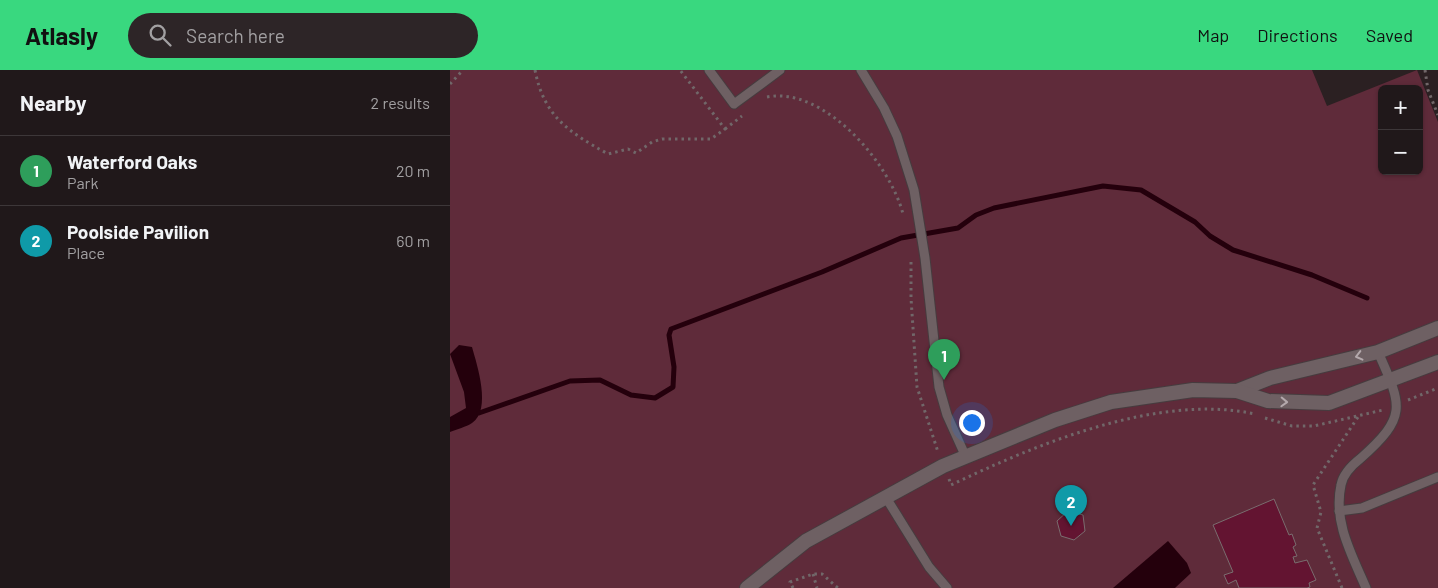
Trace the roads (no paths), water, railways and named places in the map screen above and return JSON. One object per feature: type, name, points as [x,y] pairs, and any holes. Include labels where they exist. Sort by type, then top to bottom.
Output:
[{"type":"street","points":[[1237,391],[1270,378],[1378,352],[1438,328]]},
{"type":"street","points":[[747,588],[806,541],[885,496],[965,455],[1055,420],[1111,402],[1193,390],[1237,391],[1268,401],[1329,403],[1438,362]]},
{"type":"lane","points":[[709,70],[734,104],[780,70]]},
{"type":"lane","points":[[861,70],[884,108],[897,136],[914,190],[925,258],[938,387],[947,416],[965,455]]},
{"type":"lane","points":[[1366,588],[1342,532],[1339,511],[1341,484],[1349,468],[1379,442],[1393,424],[1396,405],[1391,381],[1378,352]]},
{"type":"lane","points":[[1339,511],[1362,508],[1438,477]]},
{"type":"lane","points":[[885,496],[919,553],[947,588]]},
{"type":"waterway","points":[[479,413],[570,381],[600,380],[631,395],[655,398],[673,387],[674,367],[669,335],[671,329],[822,272],[901,238],[958,228],[976,215],[994,208],[1103,186],[1141,190],[1195,222],[1210,236],[1233,250],[1312,275],[1367,298]]},
{"type":"place","name":"Waterford Oaks","points":[[944,380]]},
{"type":"place","name":"Poolside Pavilion","points":[[1071,526]]}]
